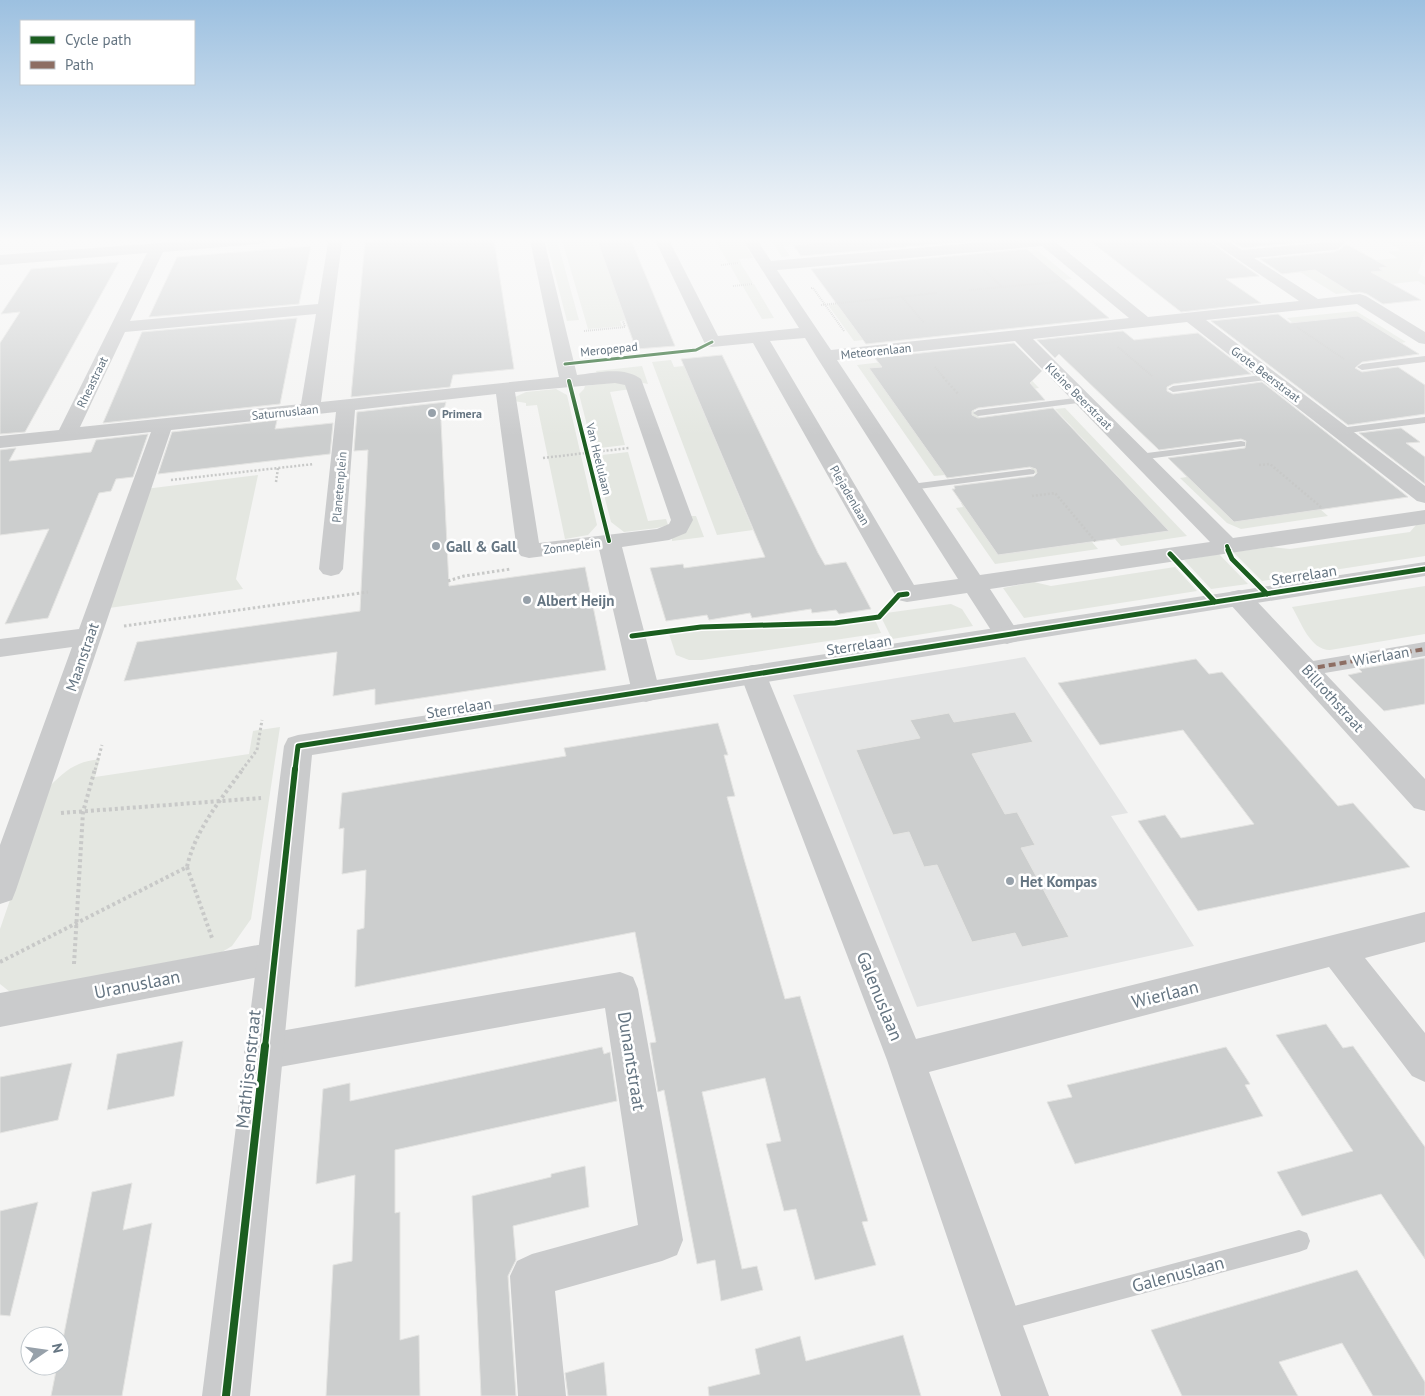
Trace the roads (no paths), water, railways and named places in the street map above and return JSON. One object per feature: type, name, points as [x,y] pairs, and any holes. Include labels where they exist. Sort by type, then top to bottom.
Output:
[{"type":"street","name":"Rheastraat","points":[[66,436],[130,305]]},
{"type":"street","points":[[552,305],[569,381]]},
{"type":"street","points":[[694,305],[712,342],[810,332]]},
{"type":"street","points":[[793,305],[1007,634]]},
{"type":"street","points":[[1123,305],[1144,322]]},
{"type":"street","name":"Meteorenlaan","points":[[825,356],[1305,305]]},
{"type":"street","name":"Meteorenlaan","points":[[1370,305],[1425,339]]},
{"type":"street","points":[[119,327],[325,308],[310,409]]},
{"type":"street","name":"Grote Beerstraat","points":[[1191,317],[1425,496]]},
{"type":"street","name":"Kleine Beerstraat","points":[[1019,335],[1228,546]]},
{"type":"street","name":"Plejadenlaan","points":[[758,338],[907,594],[975,584]]},
{"type":"street","name":"Zonneplein","points":[[505,389],[529,551],[660,535],[678,528],[682,520],[634,383],[629,379],[616,377],[569,381]]},
{"type":"street","name":"Saturnuslaan","points":[[0,442],[569,381]]},
{"type":"street","name":"Planetenplein","points":[[331,569],[346,406]]},
{"type":"street","name":"Maanstraat","points":[[0,890],[163,425]]},
{"type":"street","points":[[975,584],[1425,516]]},
{"type":"street","points":[[609,541],[646,692]]},
{"type":"street","name":"Sterrelaan","points":[[298,746],[1425,569]]},
{"type":"street","name":"Billrothstraat","points":[[1239,598],[1307,669],[1425,799]]},
{"type":"street","points":[[0,648],[89,636]]},
{"type":"street","name":"Wierlaan","points":[[1307,669],[1425,649]]},
{"type":"street","name":"Galenuslaan","points":[[753,674],[906,1060],[1025,1396]]},
{"type":"street","name":"Mathijsenstraat","points":[[226,1396],[298,746]]},
{"type":"street","name":"Wierlaan","points":[[906,1060],[1425,927]]},
{"type":"street","points":[[1337,950],[1425,1063]]},
{"type":"street","name":"Uranuslaan","points":[[0,1010],[274,958]]},
{"type":"street","name":"Dunantstraat","points":[[263,1052],[620,989],[662,1240],[532,1276],[542,1396]]},
{"type":"lane","points":[[1362,367],[1425,359]]},
{"type":"lane","points":[[1173,389],[1270,377]]},
{"type":"lane","points":[[978,413],[1083,400]]},
{"type":"lane","points":[[1340,431],[1425,420]]},
{"type":"lane","points":[[1139,457],[1241,444]]},
{"type":"lane","points":[[911,487],[1030,472]]},
{"type":"lane","name":"Galenuslaan","points":[[998,1322],[1299,1241]]},
{"type":"place","name":"Primera","points":[[432,413]]},
{"type":"place","name":"Gall & Gall","points":[[436,546]]},
{"type":"place","name":"Albert Heijn","points":[[527,600]]},
{"type":"place","name":"Het Kompas","points":[[1010,881]]}]
